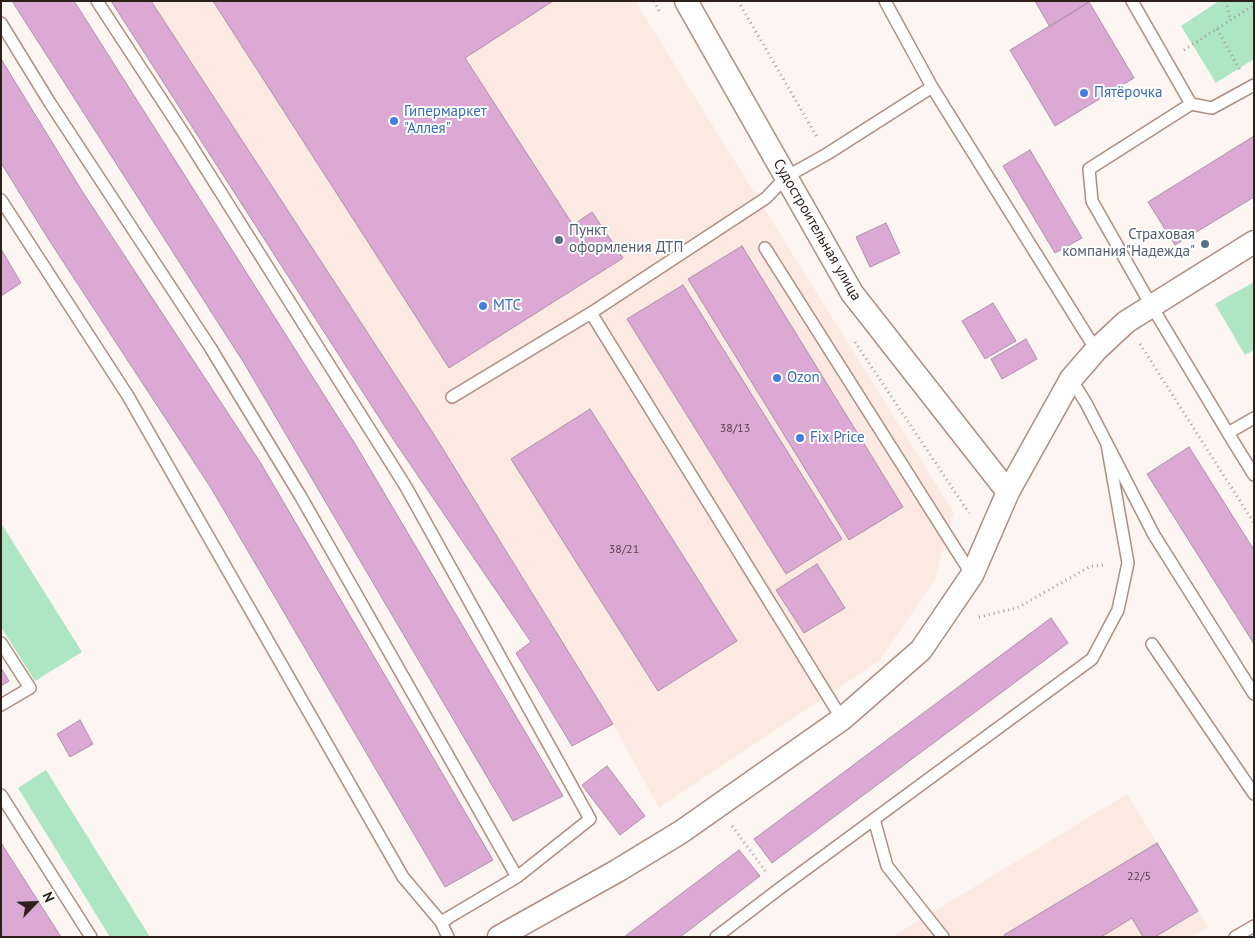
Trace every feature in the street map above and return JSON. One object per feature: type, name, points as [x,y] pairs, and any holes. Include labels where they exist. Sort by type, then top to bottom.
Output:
[{"type":"street","name":"Судостроительная улица","points":[[686,1],[852,294],[1008,492]]},
{"type":"street","points":[[499,937],[681,832],[842,719],[921,650],[972,575],[1008,492],[1072,379],[1096,350],[1126,322],[1254,242]]},
{"type":"lane","points":[[97,1],[184,134],[406,487],[590,819],[517,877],[441,922]]},
{"type":"lane","points":[[885,1],[932,88],[1096,350]]},
{"type":"lane","points":[[1132,1],[1190,104]]},
{"type":"lane","points":[[1,23],[55,111],[210,347],[276,455],[517,877]]},
{"type":"lane","points":[[1252,87],[1212,108],[1190,104],[1089,169],[1092,201],[1151,305],[1254,474]]},
{"type":"lane","points":[[452,397],[591,312],[766,198],[786,177],[827,154],[932,88]]},
{"type":"lane","points":[[1,200],[128,396],[403,877],[441,922],[448,937]]},
{"type":"lane","points":[[765,248],[972,575]]},
{"type":"lane","points":[[591,312],[842,719]]},
{"type":"lane","points":[[1072,379],[1154,536],[1254,694]]},
{"type":"lane","points":[[1228,434],[1254,418]]},
{"type":"lane","points":[[716,937],[1092,658],[1118,610],[1128,563],[1107,444]]},
{"type":"lane","points":[[1,642],[30,688],[1,705]]},
{"type":"lane","points":[[1152,644],[1254,794]]},
{"type":"lane","points":[[1,795],[91,937]]},
{"type":"lane","points":[[874,819],[887,866],[943,937]]},
{"type":"lane","points":[[1235,937],[1254,926]]},
{"type":"path","points":[[738,1],[827,154]]},
{"type":"path","points":[[1226,1],[1230,20]]},
{"type":"path","points":[[1167,61],[1254,5]]},
{"type":"path","points":[[1217,29],[1252,87]]},
{"type":"path","points":[[1126,322],[1254,523]]},
{"type":"path","points":[[979,617],[1017,608],[1091,566],[1128,563]]},
{"type":"path","points":[[729,821],[779,889]]},
{"type":"shaded area","points":[[151,1],[635,1],[954,513],[934,581],[879,661],[659,808],[613,724],[433,433]]},
{"type":"shaded area","points":[[1127,794],[1208,927],[1192,937],[892,937]]},
{"type":"green space","points":[[1219,1],[1254,1],[1254,59],[1216,83],[1181,26]]},
{"type":"green space","points":[[1254,282],[1254,350],[1245,355],[1215,304]]},
{"type":"green space","points":[[1,523],[82,652],[35,681],[1,627]]},
{"type":"green space","points":[[46,770],[150,937],[110,937],[18,788]]},
{"type":"building","points":[[12,1],[74,1],[357,447],[563,796],[513,821],[244,363]]},
{"type":"building","points":[[111,1],[151,1],[433,433],[613,724],[572,746],[516,653],[531,642],[393,439]]},
{"type":"building","points":[[213,1],[553,1],[465,58],[573,225],[592,212],[623,258],[449,368]]},
{"type":"building","points":[[1035,1],[1088,1],[1089,2],[1050,27]]},
{"type":"building","points":[[1089,2],[1134,78],[1055,126],[1010,50]]},
{"type":"building","points":[[1,59],[82,191],[260,462],[493,860],[445,887],[211,488],[1,163]]},
{"type":"building","points":[[1254,136],[1254,197],[1175,245],[1148,202]]},
{"type":"building","points":[[1030,150],[1082,238],[1055,253],[1003,166]]},
{"type":"building","points":[[886,223],[900,253],[870,267],[856,237]]},
{"type":"building","points":[[742,246],[903,507],[849,540],[688,279]]},
{"type":"building","points":[[1,249],[21,283],[1,296]]},
{"type":"building","points":[[683,285],[842,539],[786,574],[627,319]]},
{"type":"building","points":[[993,303],[1016,341],[985,359],[962,321]]},
{"type":"building","points":[[1026,339],[1037,359],[1002,379],[991,359]]},
{"type":"building","points":[[590,409],[737,641],[658,691],[511,459]]},
{"type":"building","points":[[1189,447],[1254,550],[1254,644],[1147,474]]},
{"type":"building","points":[[817,564],[845,608],[804,633],[776,590]]},
{"type":"building","points":[[1051,618],[1068,643],[772,863],[754,839]]},
{"type":"building","points":[[1,668],[9,681],[1,686]]},
{"type":"building","points":[[80,720],[93,744],[70,757],[57,734]]},
{"type":"building","points":[[607,766],[645,816],[620,835],[582,785]]},
{"type":"building","points":[[1,843],[61,937],[3,937],[1,933]]},
{"type":"building","points":[[1157,843],[1198,911],[1155,937],[1143,937],[1132,918],[1101,937],[1005,937],[1004,935]]},
{"type":"building","points":[[739,850],[760,876],[680,937],[624,937]]},
{"type":"place","name":"Пятёрочка","points":[[1084,93]]},
{"type":"place","name":"Гипермаркет \"Аллея\"","points":[[394,121]]},
{"type":"place","name":"Пункт оформления ДТП","points":[[559,240]]},
{"type":"place","name":"Страховая компания\"Надежда\"","points":[[1205,244]]},
{"type":"place","name":"МТС","points":[[483,306]]},
{"type":"place","name":"Ozon","points":[[777,378]]},
{"type":"place","name":"Fix Price","points":[[800,438]]}]
